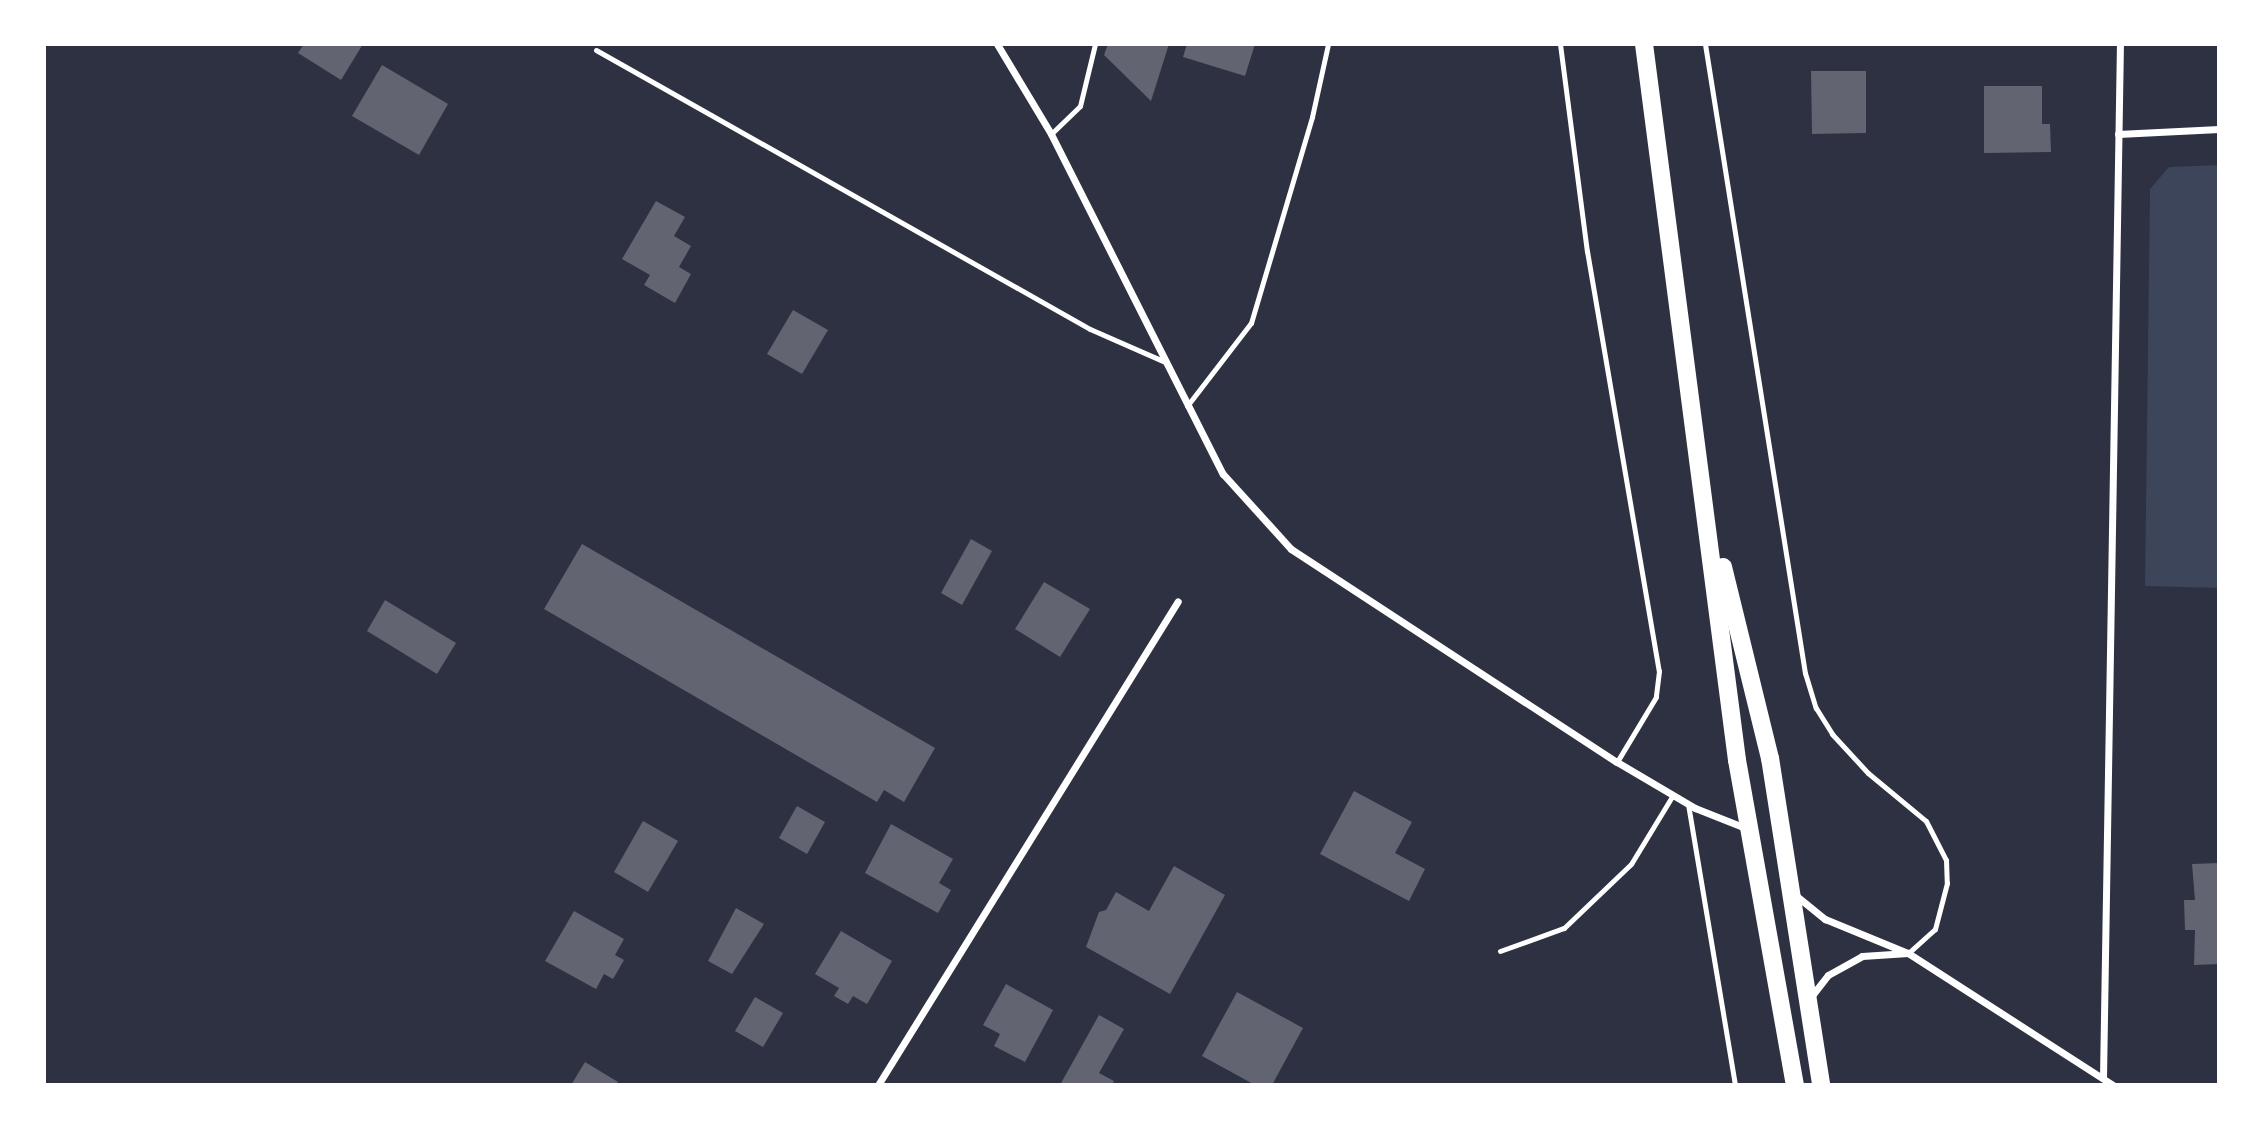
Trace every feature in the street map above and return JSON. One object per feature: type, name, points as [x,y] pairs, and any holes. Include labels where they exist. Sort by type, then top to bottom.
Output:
[{"type":"main road","points":[[1644,44],[1748,829],[1795,1085]]},
{"type":"main road","points":[[1705,492],[1770,758],[1810,999],[1821,1085]]},
{"type":"street","points":[[997,44],[1051,134],[1163,361],[1223,474],[1291,549],[1617,762],[1688,804],[1748,829]]},
{"type":"street","points":[[2103,1079],[2120,44]]},
{"type":"street","points":[[2119,134],[2219,129]]},
{"type":"street","points":[[878,1085],[1178,601]]},
{"type":"street","points":[[1792,892],[1825,919],[1908,953],[2113,1085]]},
{"type":"street","points":[[1810,999],[1828,975],[1863,956],[1908,953]]},
{"type":"lane","points":[[1051,134],[1080,106],[1095,44]]},
{"type":"lane","points":[[1187,406],[1251,323],[1312,117],[1328,44]]},
{"type":"lane","points":[[1560,44],[1587,251],[1660,671],[1656,696],[1617,762]]},
{"type":"lane","points":[[1705,44],[1805,673],[1816,708],[1832,734],[1868,773],[1926,821],[1945,860],[1947,883],[1935,929],[1908,953]]},
{"type":"lane","points":[[596,50],[1090,329],[1163,361]]},
{"type":"lane","points":[[1500,951],[1564,928],[1631,863],[1673,795]]},
{"type":"lane","points":[[1688,804],[1735,1085]]},
{"type":"shaded area","points":[[2219,165],[2219,588],[2145,586],[2150,189],[2169,167]]},
{"type":"building","points":[[304,44],[363,44],[341,80],[298,53]]},
{"type":"building","points":[[1108,44],[1169,44],[1151,101],[1104,55]]},
{"type":"building","points":[[1187,44],[1255,44],[1245,76],[1183,57]]},
{"type":"building","points":[[382,65],[448,104],[419,155],[352,116]]},
{"type":"building","points":[[1811,71],[1866,71],[1866,133],[1812,134]]},
{"type":"building","points":[[1984,86],[2042,86],[2042,124],[2050,124],[2051,152],[1984,153]]},
{"type":"building","points":[[656,201],[685,217],[674,236],[691,246],[679,267],[691,274],[675,303],[644,285],[650,275],[622,259]]},
{"type":"building","points":[[793,310],[828,330],[802,374],[767,354]]},
{"type":"building","points":[[971,539],[992,551],[962,605],[941,593]]},
{"type":"building","points":[[582,544],[935,748],[904,802],[884,790],[877,802],[544,609]]},
{"type":"building","points":[[1044,582],[1090,609],[1060,657],[1015,629]]},
{"type":"building","points":[[385,600],[456,643],[437,674],[367,631]]},
{"type":"building","points":[[1354,791],[1412,822],[1395,853],[1425,869],[1409,901],[1320,854]]},
{"type":"building","points":[[797,806],[825,822],[807,854],[779,838]]},
{"type":"building","points":[[643,821],[678,841],[648,892],[614,872]]},
{"type":"building","points":[[891,824],[953,859],[939,883],[951,890],[938,913],[865,873]]},
{"type":"building","points":[[2219,863],[2219,964],[2194,965],[2195,930],[2185,930],[2184,900],[2195,900],[2192,864]]},
{"type":"building","points":[[1174,866],[1225,895],[1170,994],[1086,947],[1099,912],[1106,910],[1116,892],[1149,911]]},
{"type":"building","points":[[736,908],[764,924],[732,974],[708,961]]},
{"type":"building","points":[[574,911],[624,939],[615,955],[624,960],[613,979],[604,974],[596,989],[545,961]]},
{"type":"building","points":[[841,931],[892,961],[867,1004],[853,996],[848,1004],[834,996],[839,988],[815,974]]},
{"type":"building","points":[[1006,984],[1053,1010],[1025,1062],[994,1046],[1000,1034],[983,1025]]},
{"type":"building","points":[[1237,992],[1303,1028],[1272,1085],[1255,1085],[1202,1056]]},
{"type":"building","points":[[755,997],[783,1013],[763,1047],[735,1031]]},
{"type":"building","points":[[1099,1015],[1124,1029],[1099,1073],[1114,1081],[1112,1085],[1060,1085]]},
{"type":"building","points":[[585,1062],[618,1082],[616,1085],[571,1085]]}]
